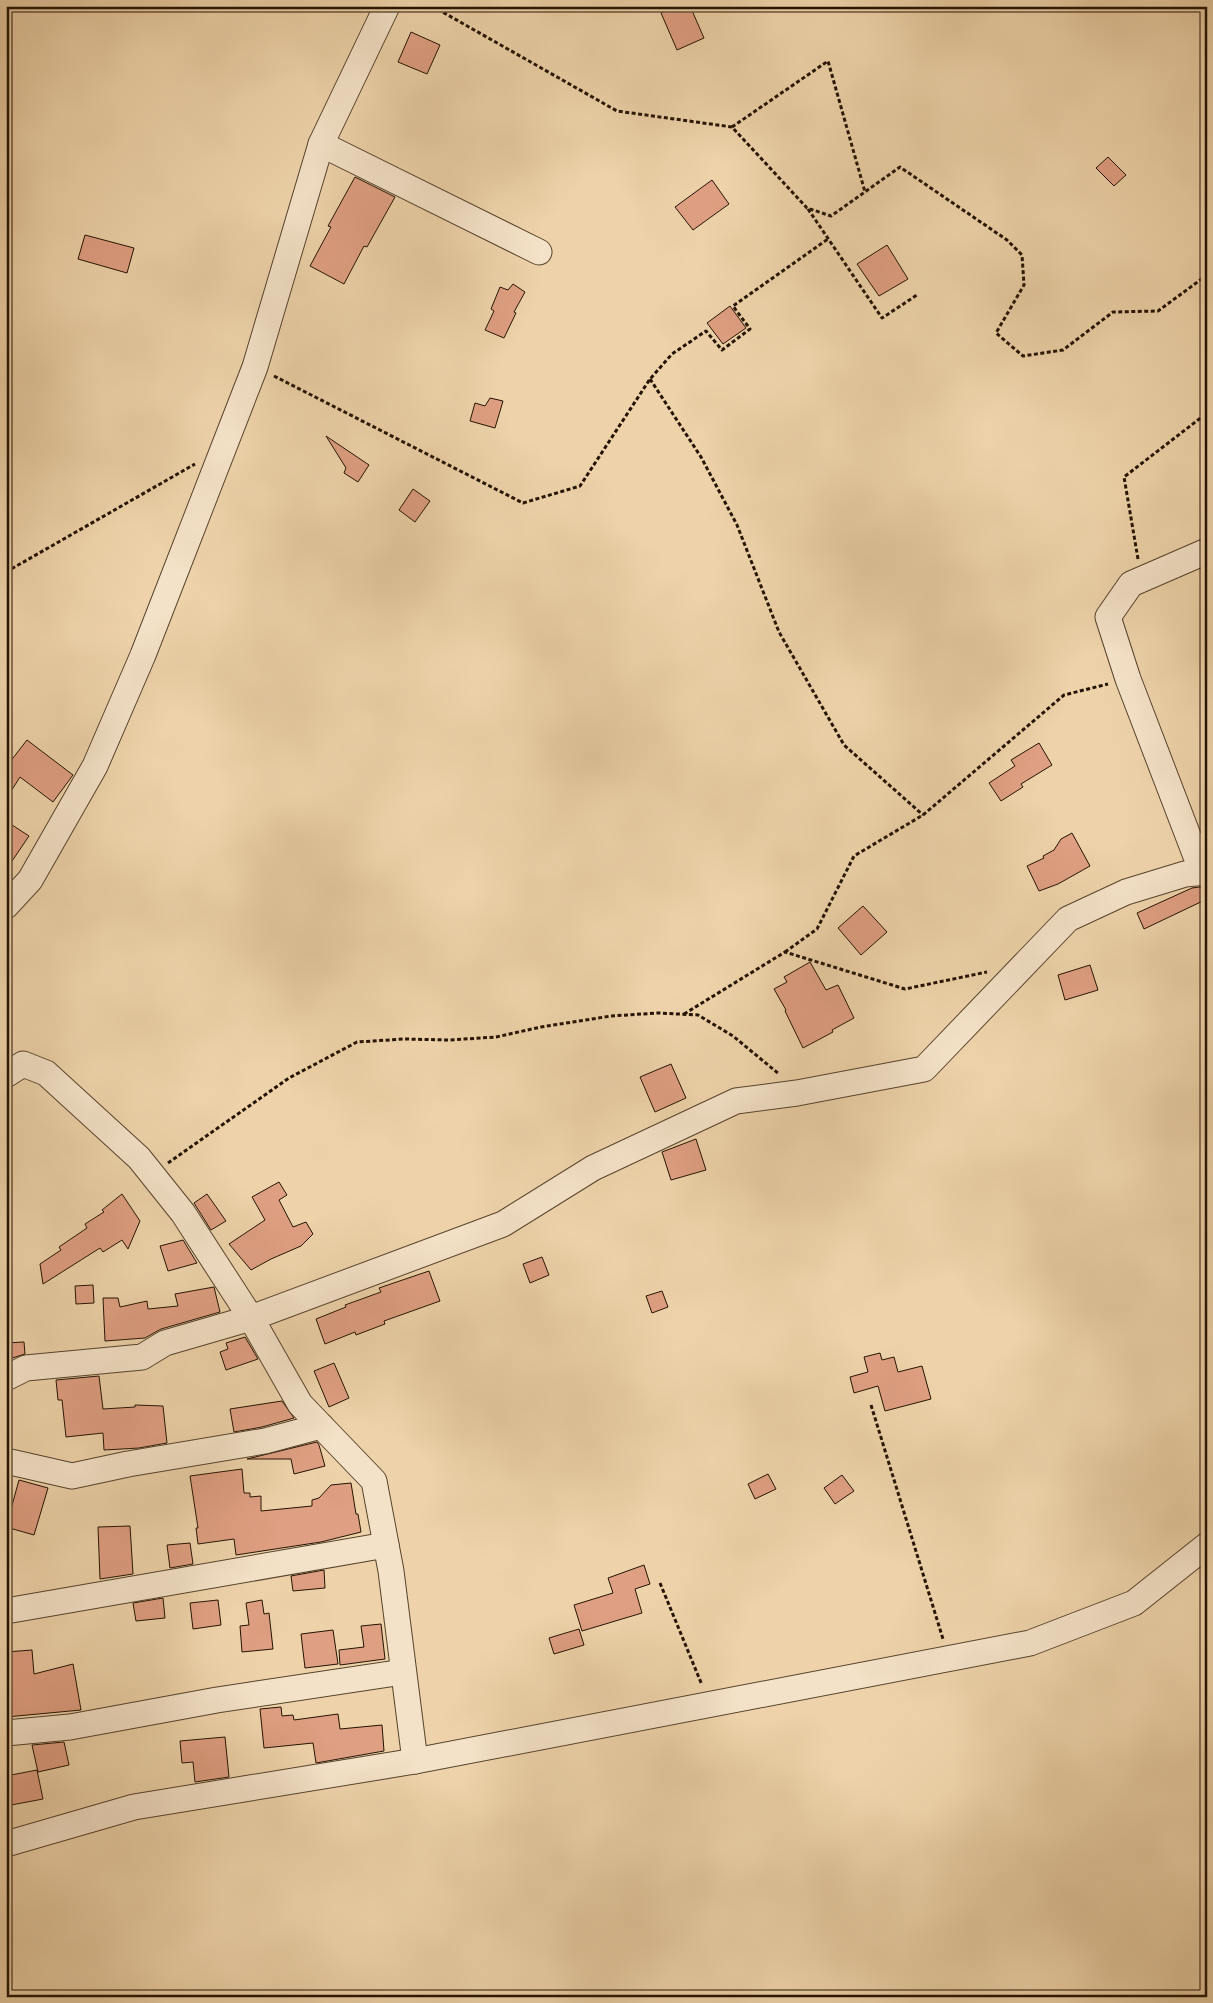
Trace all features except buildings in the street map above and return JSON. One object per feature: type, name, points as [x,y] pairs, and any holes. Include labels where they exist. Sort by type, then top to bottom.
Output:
[{"type":"street","points":[[6,906],[30,880],[96,766],[142,655],[255,367],[321,144],[387,6]]},
{"type":"street","points":[[321,144],[539,252]]},
{"type":"street","points":[[6,1378],[26,1368],[142,1356],[165,1343],[251,1318],[503,1224],[593,1168],[736,1101],[924,1069],[1068,919],[1126,892],[1185,874],[1205,872],[1128,679],[1108,617],[1131,584],[1207,551]]},
{"type":"street","points":[[6,1075],[23,1064],[46,1073],[139,1158],[183,1213],[251,1318],[300,1404],[374,1481],[386,1545],[415,1761]]},
{"type":"street","points":[[6,1460],[72,1476],[128,1464],[265,1441],[321,1426]]},
{"type":"street","points":[[6,1611],[386,1545]]},
{"type":"street","points":[[6,1844],[134,1807],[415,1761],[1030,1643],[1134,1603],[1207,1545]]},
{"type":"street","points":[[6,1733],[70,1727],[217,1700],[403,1672]]},
{"type":"path","points":[[432,6],[617,111],[732,127],[807,208],[882,318],[917,295]]},
{"type":"path","points":[[732,127],[828,61],[865,192]]},
{"type":"path","points":[[807,208],[832,216],[900,167],[1007,240],[1022,255],[1024,285],[996,332],[1023,356],[1063,350],[1113,312],[1158,311],[1207,275]]},
{"type":"path","points":[[255,367],[523,503],[580,486],[650,379],[672,354],[706,332],[722,350],[750,329],[733,306],[828,239]]},
{"type":"path","points":[[650,379],[701,457],[737,525],[779,632],[844,745],[923,815]]},
{"type":"path","points":[[1142,579],[1124,477],[1207,413]]},
{"type":"path","points":[[6,572],[224,448]]},
{"type":"path","points":[[683,1014],[785,952],[817,929],[854,856],[923,815],[1064,695],[1128,679]]},
{"type":"path","points":[[785,952],[905,989],[988,972]]},
{"type":"path","points":[[152,1175],[215,1128],[289,1078],[357,1042],[404,1039],[496,1038],[541,1027],[612,1016],[658,1013],[683,1014],[698,1016],[733,1036],[790,1082],[797,1092]]},
{"type":"path","points":[[871,1405],[949,1659]]},
{"type":"path","points":[[660,1583],[710,1704]]}]
